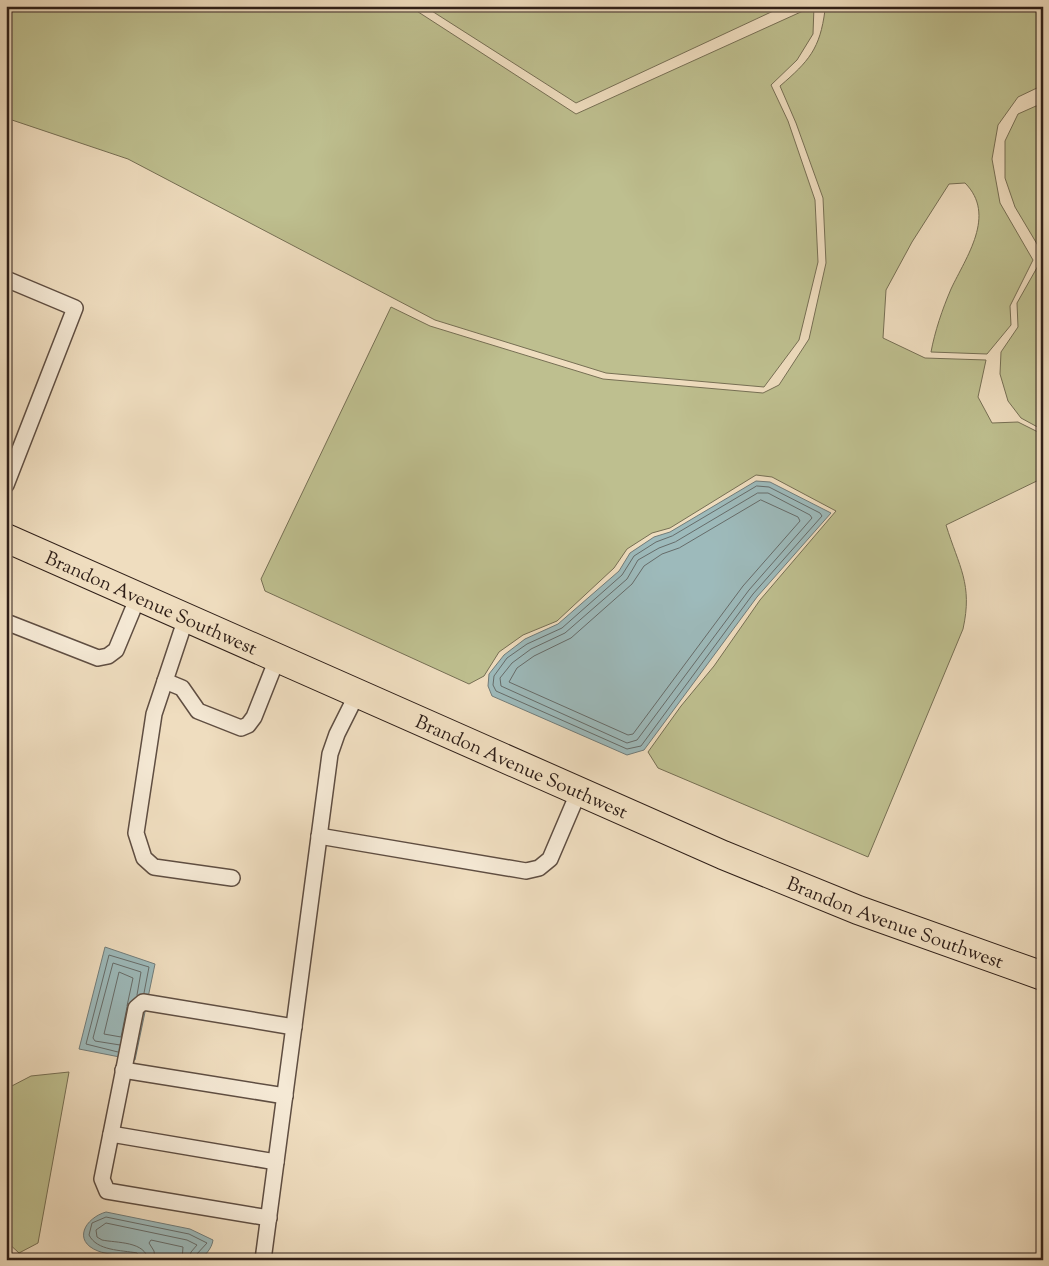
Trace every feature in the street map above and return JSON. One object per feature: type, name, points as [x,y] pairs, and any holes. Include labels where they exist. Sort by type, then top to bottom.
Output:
[{"type":"main road","name":"Brandon Avenue Southwest","points":[[7,540],[723,855],[858,910],[1043,976]]},
{"type":"lane","points":[[6,279],[75,308],[6,485]]},
{"type":"lane","points":[[6,622],[98,658],[108,656],[116,650],[138,597]]},
{"type":"lane","points":[[186,618],[154,714],[136,833],[144,858],[154,866],[232,878]]},
{"type":"lane","points":[[165,682],[182,688],[198,711],[240,728],[248,725],[254,717],[277,659]]},
{"type":"lane","points":[[263,1260],[330,754],[337,734],[357,694]]},
{"type":"lane","points":[[319,836],[526,871],[539,868],[550,859],[579,791]]},
{"type":"lane","points":[[268,1218],[107,1191],[102,1179],[136,1008],[143,1002],[294,1027]]},
{"type":"lane","points":[[123,1070],[285,1096]]},
{"type":"lane","points":[[111,1134],[276,1162]]},
{"type":"green space","points":[[6,6],[409,6],[576,114],[814,6],[813,34],[797,60],[771,85],[788,121],[815,200],[818,262],[799,340],[764,387],[606,373],[435,320],[128,159],[6,118]]},
{"type":"green space","points":[[424,6],[784,6],[576,103]]},
{"type":"green space","points":[[833,6],[1043,6],[1043,88],[1039,87],[1018,97],[998,125],[992,159],[1000,203],[1033,260],[1010,306],[1011,325],[987,354],[931,352],[945,305],[976,236],[979,222],[974,195],[965,183],[949,184],[912,242],[886,290],[883,338],[925,358],[986,360],[978,397],[992,423],[1018,422],[1038,432],[1040,454],[1043,455],[1043,478],[946,525],[960,564],[965,587],[966,613],[963,629],[868,857],[658,768],[648,752],[681,706],[714,666],[760,600],[836,511],[772,477],[756,475],[670,528],[652,533],[627,549],[614,568],[557,621],[523,635],[499,652],[484,676],[469,684],[265,591],[261,579],[391,307],[430,326],[603,379],[763,393],[779,385],[809,339],[826,263],[823,198],[796,123],[780,86],[799,69],[812,53],[820,35],[825,10]]},
{"type":"green space","points":[[1036,106],[1043,106],[1043,254],[1015,207],[1005,178],[1005,141],[1018,114]]},
{"type":"green space","points":[[1043,257],[1043,430],[1021,418],[1008,401],[1000,374],[1001,352],[1018,327],[1017,303]]},
{"type":"green space","points":[[69,1072],[38,1243],[19,1253],[6,1241],[6,1089],[31,1076]]},
{"type":"water","points":[[756,481],[770,482],[831,513],[757,597],[644,750],[627,755],[492,696],[488,686],[489,674],[504,655],[525,639],[558,624],[619,571],[630,553],[654,537],[670,532]]},
{"type":"water","points":[[105,947],[155,964],[135,1060],[79,1049]]},
{"type":"water","points":[[106,1212],[190,1229],[213,1240],[210,1249],[203,1257],[189,1261],[118,1256],[98,1251],[85,1242],[84,1230],[92,1219]]}]
